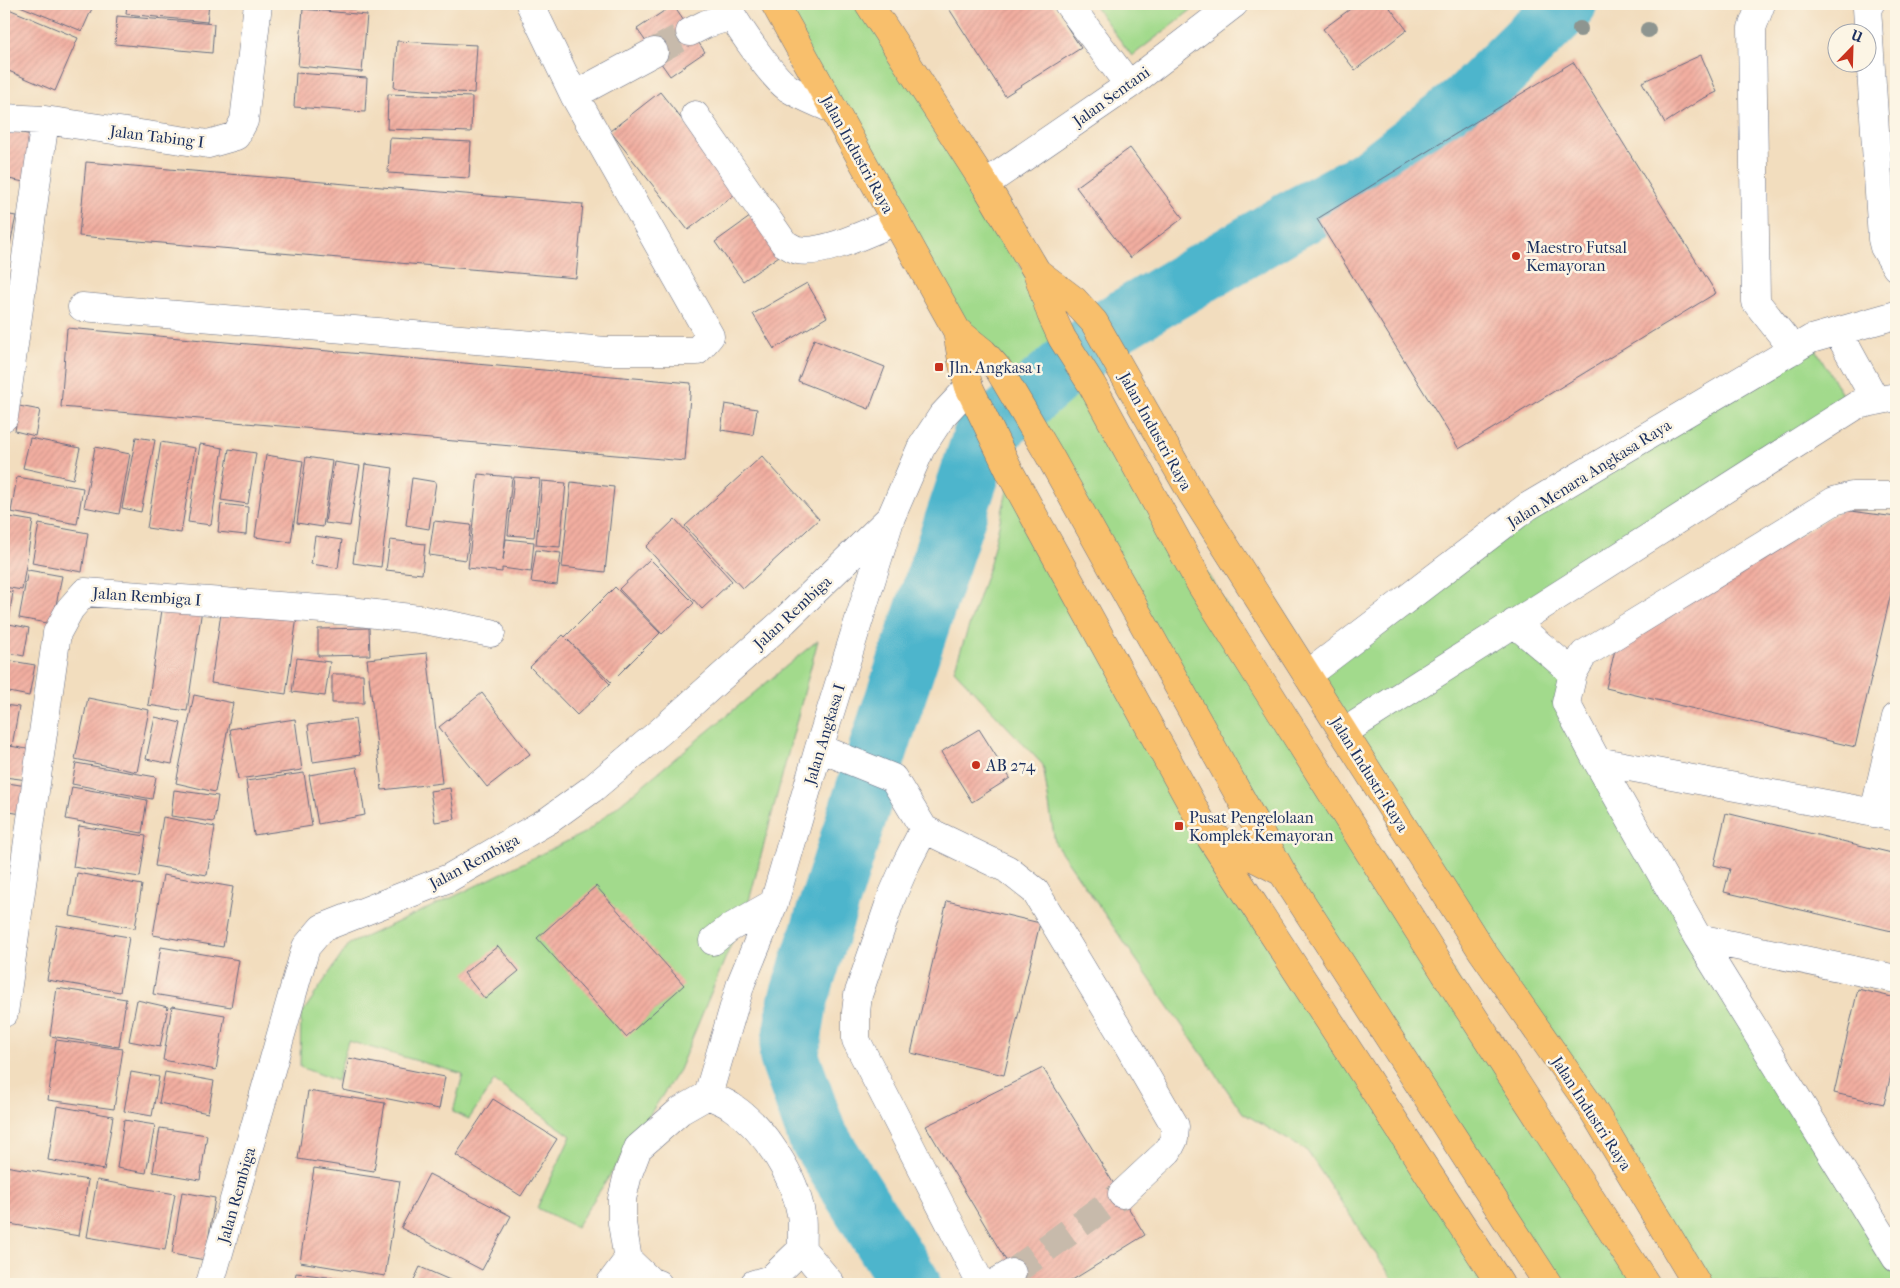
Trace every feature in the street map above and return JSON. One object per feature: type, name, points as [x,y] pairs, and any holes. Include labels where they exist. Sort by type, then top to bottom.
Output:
[{"type":"main road","name":"Jalan Industri Raya","points":[[775,4],[957,331],[969,387],[981,414],[1011,474],[1208,834],[1500,1284]]},
{"type":"main road","name":"Jalan Industri Raya","points":[[869,4],[985,184],[1037,272],[1051,314],[1062,338],[1092,385],[1201,585],[1447,976],[1646,1284]]},
{"type":"main road","name":"Jalan Industri Raya","points":[[1037,272],[1074,300],[1094,322],[1191,492],[1482,950],[1591,1107],[1697,1284]]},
{"type":"main road","name":"Jalan Industri Raya","points":[[957,331],[983,352],[994,364],[1012,392],[1282,872],[1548,1284]]},
{"type":"main road","points":[[1208,834],[1282,872]]},
{"type":"main road","points":[[1447,976],[1482,950]]},
{"type":"street","name":"Jalan Tabing I","points":[[4,118],[45,120],[208,144],[236,136],[244,121],[258,4]]},
{"type":"street","points":[[82,307],[606,351],[697,351],[710,336],[574,96],[530,4]]},
{"type":"street","points":[[1068,4],[1129,85]]},
{"type":"street","name":"Jalan Sentani","points":[[985,184],[1129,85],[1234,4]]},
{"type":"street","points":[[1761,4],[1752,28],[1756,302],[1794,350]]},
{"type":"street","points":[[1870,4],[1868,8],[1882,239],[1884,247],[1896,267]]},
{"type":"street","points":[[690,32],[729,10],[771,70],[788,88],[834,110]]},
{"type":"street","points":[[574,96],[654,52]]},
{"type":"street","points":[[695,115],[784,243],[797,250],[811,250],[839,244],[896,221]]},
{"type":"street","points":[[4,417],[45,120]]},
{"type":"street","name":"Jalan Menara Angkasa Raya","points":[[1307,675],[1527,507],[1811,339],[1896,315]]},
{"type":"street","points":[[1344,732],[1857,405],[1886,399],[1838,332]]},
{"type":"street","name":"Jalan Angkasa I","points":[[708,1095],[741,983],[774,902],[819,748],[891,517],[921,448],[942,416],[969,387]]},
{"type":"street","points":[[1892,1252],[1698,938],[1566,703],[1573,674],[1584,654],[1834,501],[1852,496],[1896,496]]},
{"type":"street","name":"Jalan Rembiga","points":[[210,1284],[298,971],[306,947],[322,928],[449,878],[556,815],[592,789],[661,731],[784,621],[891,517]]},
{"type":"street","name":"Jalan Rembiga I","points":[[4,1013],[57,632],[70,609],[85,592],[350,611],[418,619],[491,633]]},
{"type":"street","points":[[1522,618],[1573,674]]},
{"type":"street","points":[[1597,761],[1885,815],[1896,717]]},
{"type":"street","points":[[819,748],[891,777],[924,829],[1007,869],[1035,891],[1175,1126],[1174,1139],[1168,1151],[1122,1194]]},
{"type":"street","points":[[924,829],[892,896],[858,995],[856,1040],[981,1284]]},
{"type":"street","points":[[713,941],[728,929],[774,902]]},
{"type":"street","points":[[1698,938],[1896,979]]},
{"type":"street","points":[[658,1284],[650,1282],[628,1260],[622,1223],[622,1199],[628,1174],[638,1148],[680,1111],[708,1095],[732,1107],[754,1124],[770,1144],[785,1170],[801,1214],[802,1249],[831,1284]]},
{"type":"street","points":[[1892,1252],[1896,1216]]},
{"type":"street","points":[[754,1284],[770,1279],[802,1249]]},
{"type":"street","points":[[610,1284],[628,1260]]},
{"type":"green space","points":[[775,4],[869,4],[1062,338],[1646,1284],[1549,1284],[1282,872],[983,352]]},
{"type":"green space","points":[[1093,4],[1199,4],[1132,56]]},
{"type":"green space","points":[[1813,344],[1848,405],[1513,624],[1571,674],[1564,704],[1896,1258],[1896,1284],[1695,1284],[1307,675],[1527,507]]},
{"type":"green space","points":[[1011,474],[1208,834],[1497,1284],[1396,1284],[1307,1151],[1243,1113],[1055,843],[1043,765],[954,670],[989,567]]},
{"type":"green space","points":[[818,640],[749,901],[679,1070],[576,1227],[537,1208],[571,1136],[494,1081],[469,1119],[453,1112],[463,1074],[348,1041],[337,1081],[300,1067],[301,1015],[349,944],[453,897],[586,832]]},
{"type":"building","points":[[15,4],[94,4],[82,31]]},
{"type":"building","points":[[127,4],[209,4],[207,22],[126,14]]},
{"type":"building","points":[[302,4],[372,4],[371,10],[302,7]]},
{"type":"building","points":[[946,4],[1052,4],[1081,48],[1005,96]]},
{"type":"building","points":[[1357,4],[1387,4],[1407,30],[1355,70],[1323,29]]},
{"type":"building","points":[[673,5],[705,52],[670,76],[637,29]]},
{"type":"building","points":[[4,7],[78,38],[55,91],[4,69]]},
{"type":"building","points":[[303,9],[367,15],[362,72],[298,66]]},
{"type":"building","points":[[117,16],[214,24],[212,53],[115,44]]},
{"type":"building","points":[[397,41],[477,45],[474,93],[394,88]]},
{"type":"building","points":[[1701,55],[1717,92],[1700,100],[1665,123],[1642,82]]},
{"type":"building","name":"Maestro Futsal Kemayoran","points":[[1573,62],[1716,293],[1459,449],[1317,219]]},
{"type":"building","points":[[296,73],[367,78],[365,112],[294,107]]},
{"type":"building","points":[[660,92],[739,191],[688,230],[610,131]]},
{"type":"building","points":[[388,94],[472,97],[471,132],[387,129]]},
{"type":"building","points":[[4,130],[33,135],[24,182],[4,178]]},
{"type":"building","points":[[390,138],[471,142],[469,178],[388,173]]},
{"type":"building","points":[[1130,148],[1183,218],[1130,258],[1076,187]]},
{"type":"building","points":[[86,162],[583,204],[576,278],[79,236]]},
{"type":"building","points":[[4,214],[16,216],[10,245],[4,244]]},
{"type":"building","points":[[754,214],[782,254],[743,281],[715,242]]},
{"type":"building","points":[[4,249],[9,250],[5,269],[4,269]]},
{"type":"building","points":[[807,283],[827,317],[774,349],[753,314]]},
{"type":"building","points":[[67,328],[691,383],[685,461],[61,407]]},
{"type":"building","points":[[814,339],[885,367],[869,409],[798,381]]},
{"type":"building","points":[[725,404],[757,409],[753,435],[721,430]]},
{"type":"building","points":[[19,406],[40,410],[35,436],[15,431]]},
{"type":"building","points":[[136,437],[155,440],[141,512],[122,508]]},
{"type":"building","points":[[30,438],[80,448],[73,479],[23,468]]},
{"type":"building","points":[[161,442],[195,448],[181,533],[147,528]]},
{"type":"building","points":[[200,444],[223,448],[211,525],[188,522]]},
{"type":"building","points":[[95,447],[130,454],[119,514],[84,507]]},
{"type":"building","points":[[229,449],[256,453],[248,504],[221,500]]},
{"type":"building","points":[[266,455],[303,461],[291,542],[255,537]]},
{"type":"building","points":[[762,456],[819,519],[743,589],[685,526]]},
{"type":"building","points":[[306,457],[332,461],[323,527],[297,523]]},
{"type":"building","points":[[334,462],[360,466],[350,526],[325,523]]},
{"type":"building","points":[[365,464],[393,468],[381,567],[353,563]]},
{"type":"building","points":[[478,474],[512,477],[503,560],[506,539],[534,542],[531,572],[502,568],[502,572],[468,568]]},
{"type":"building","points":[[17,477],[83,488],[77,524],[11,512]]},
{"type":"building","points":[[514,477],[540,479],[534,537],[508,535]]},
{"type":"building","points":[[412,478],[436,482],[429,529],[406,525]]},
{"type":"building","points":[[542,481],[566,483],[560,547],[536,545]]},
{"type":"building","points":[[571,482],[614,487],[605,572],[562,567]]},
{"type":"building","points":[[221,504],[248,507],[246,535],[218,532]]},
{"type":"building","points":[[1843,510],[1896,517],[1896,572],[1855,747],[1606,688],[1617,641]]},
{"type":"building","points":[[4,516],[33,521],[22,590],[4,587]]},
{"type":"building","points":[[675,519],[732,581],[702,609],[646,547]]},
{"type":"building","points":[[434,521],[471,525],[466,560],[429,555]]},
{"type":"building","points":[[39,524],[88,533],[82,572],[32,563]]},
{"type":"building","points":[[315,536],[342,540],[338,568],[311,564]]},
{"type":"building","points":[[390,540],[425,544],[422,574],[386,570]]},
{"type":"building","points":[[536,550],[561,553],[557,585],[531,582]]},
{"type":"building","points":[[650,559],[694,603],[662,634],[619,589]]},
{"type":"building","points":[[28,570],[62,576],[52,624],[19,618]]},
{"type":"building","points":[[615,587],[660,633],[611,682],[567,639],[610,684],[577,715],[530,667],[563,635],[565,637]]},
{"type":"building","points":[[4,591],[13,592],[9,618],[4,617]]},
{"type":"building","points":[[163,603],[202,609],[187,711],[148,705]]},
{"type":"building","points":[[222,606],[297,617],[286,694],[211,683]]},
{"type":"building","points":[[4,623],[29,628],[24,656],[4,652]]},
{"type":"building","points":[[369,628],[370,655],[318,656],[318,629]]},
{"type":"building","points":[[427,653],[442,783],[382,790],[367,659]]},
{"type":"building","points":[[297,658],[330,662],[325,696],[292,692]]},
{"type":"building","points":[[6,660],[35,665],[29,696],[4,691]]},
{"type":"building","points":[[332,674],[363,674],[364,703],[332,703]]},
{"type":"building","points":[[482,693],[530,754],[487,787],[439,727]]},
{"type":"building","points":[[194,695],[233,703],[215,792],[176,783]]},
{"type":"building","points":[[88,698],[149,710],[137,772],[75,759]]},
{"type":"building","points":[[4,705],[19,707],[12,746],[4,744]]},
{"type":"building","points":[[155,717],[181,723],[172,764],[146,759]]},
{"type":"building","points":[[295,719],[302,770],[238,779],[230,729]]},
{"type":"building","points":[[355,719],[360,755],[313,762],[308,725]]},
{"type":"building","name":"AB 274","points":[[979,729],[1010,778],[972,802],[941,752]]},
{"type":"building","points":[[4,745],[33,750],[28,780],[4,777]]},
{"type":"building","points":[[76,763],[156,777],[152,799],[72,784]]},
{"type":"building","points":[[357,767],[365,815],[318,824],[309,775]]},
{"type":"building","points":[[304,773],[312,826],[254,835],[246,781]]},
{"type":"building","points":[[8,783],[32,787],[27,815],[4,811]]},
{"type":"building","points":[[72,787],[147,800],[142,833],[66,819]]},
{"type":"building","points":[[450,788],[455,819],[435,822],[430,791]]},
{"type":"building","points":[[174,790],[218,796],[214,822],[171,816]]},
{"type":"building","points":[[1726,813],[1896,854],[1896,932],[1724,892],[1730,869],[1714,865]]},
{"type":"building","points":[[163,817],[215,827],[207,875],[155,866]]},
{"type":"building","points":[[79,826],[146,836],[140,877],[73,867]]},
{"type":"building","points":[[77,873],[142,885],[135,928],[70,916]]},
{"type":"building","points":[[163,875],[233,887],[223,947],[153,935]]},
{"type":"building","points":[[596,886],[684,985],[626,1037],[537,938]]},
{"type":"building","points":[[4,889],[10,890],[4,921]]},
{"type":"building","points":[[947,901],[1040,923],[1004,1075],[911,1053]]},
{"type":"building","points":[[57,925],[129,937],[120,992],[47,980]]},
{"type":"building","points":[[498,946],[519,971],[485,999],[464,973]]},
{"type":"building","points":[[161,947],[239,960],[231,1007],[153,994]]},
{"type":"building","points":[[57,988],[126,999],[119,1047],[50,1036]]},
{"type":"building","points":[[1858,989],[1896,998],[1896,1053],[1884,1104],[1834,1093]]},
{"type":"building","points":[[137,1000],[168,1007],[160,1047],[129,1041]]},
{"type":"building","points":[[172,1006],[225,1015],[216,1070],[163,1060]]},
{"type":"building","points":[[56,1040],[123,1049],[114,1109],[48,1100]]},
{"type":"building","points":[[349,1058],[445,1077],[439,1109],[343,1090]]},
{"type":"building","points":[[1043,1068],[1145,1235],[1066,1284],[1020,1284],[926,1126]]},
{"type":"building","points":[[131,1072],[159,1077],[152,1116],[124,1111]]},
{"type":"building","points":[[165,1072],[214,1081],[208,1113],[159,1103]]},
{"type":"building","points":[[308,1091],[385,1103],[374,1171],[298,1159]]},
{"type":"building","points":[[493,1099],[557,1139],[521,1196],[456,1155]]},
{"type":"building","points":[[57,1106],[113,1116],[104,1170],[48,1160]]},
{"type":"building","points":[[124,1120],[155,1125],[146,1173],[117,1168]]},
{"type":"building","points":[[160,1128],[207,1135],[200,1180],[153,1172]]},
{"type":"building","points":[[5,1166],[88,1180],[79,1236],[4,1223]]},
{"type":"building","points":[[314,1168],[400,1181],[385,1276],[300,1262]]},
{"type":"building","points":[[429,1174],[511,1216],[482,1270],[401,1228]]},
{"type":"building","points":[[97,1180],[175,1194],[165,1250],[87,1237]]},
{"type":"building","points":[[182,1192],[215,1198],[205,1260],[172,1254]]},
{"type":"building","points":[[420,1267],[459,1284],[412,1284]]},
{"type":"building","points":[[296,1273],[368,1282],[367,1284],[294,1284]]},
{"type":"waterway","points":[[911,1284],[817,1135],[789,1056],[798,1001],[880,744],[982,438],[1114,325],[1289,222],[1367,180],[1466,104],[1567,4]]},
{"type":"tunnel","points":[[654,52],[690,32]]},
{"type":"tunnel","points":[[1012,1273],[1122,1194]]},
{"type":"place","name":"Maestro Futsal Kemayoran","points":[[1516,256]]},
{"type":"place","name":"Jln. Angkasa 1","points":[[939,367]]},
{"type":"place","name":"AB 274","points":[[976,765]]},
{"type":"place","name":"Pusat Pengelolaan Komplek Kemayoran","points":[[1179,826]]}]
